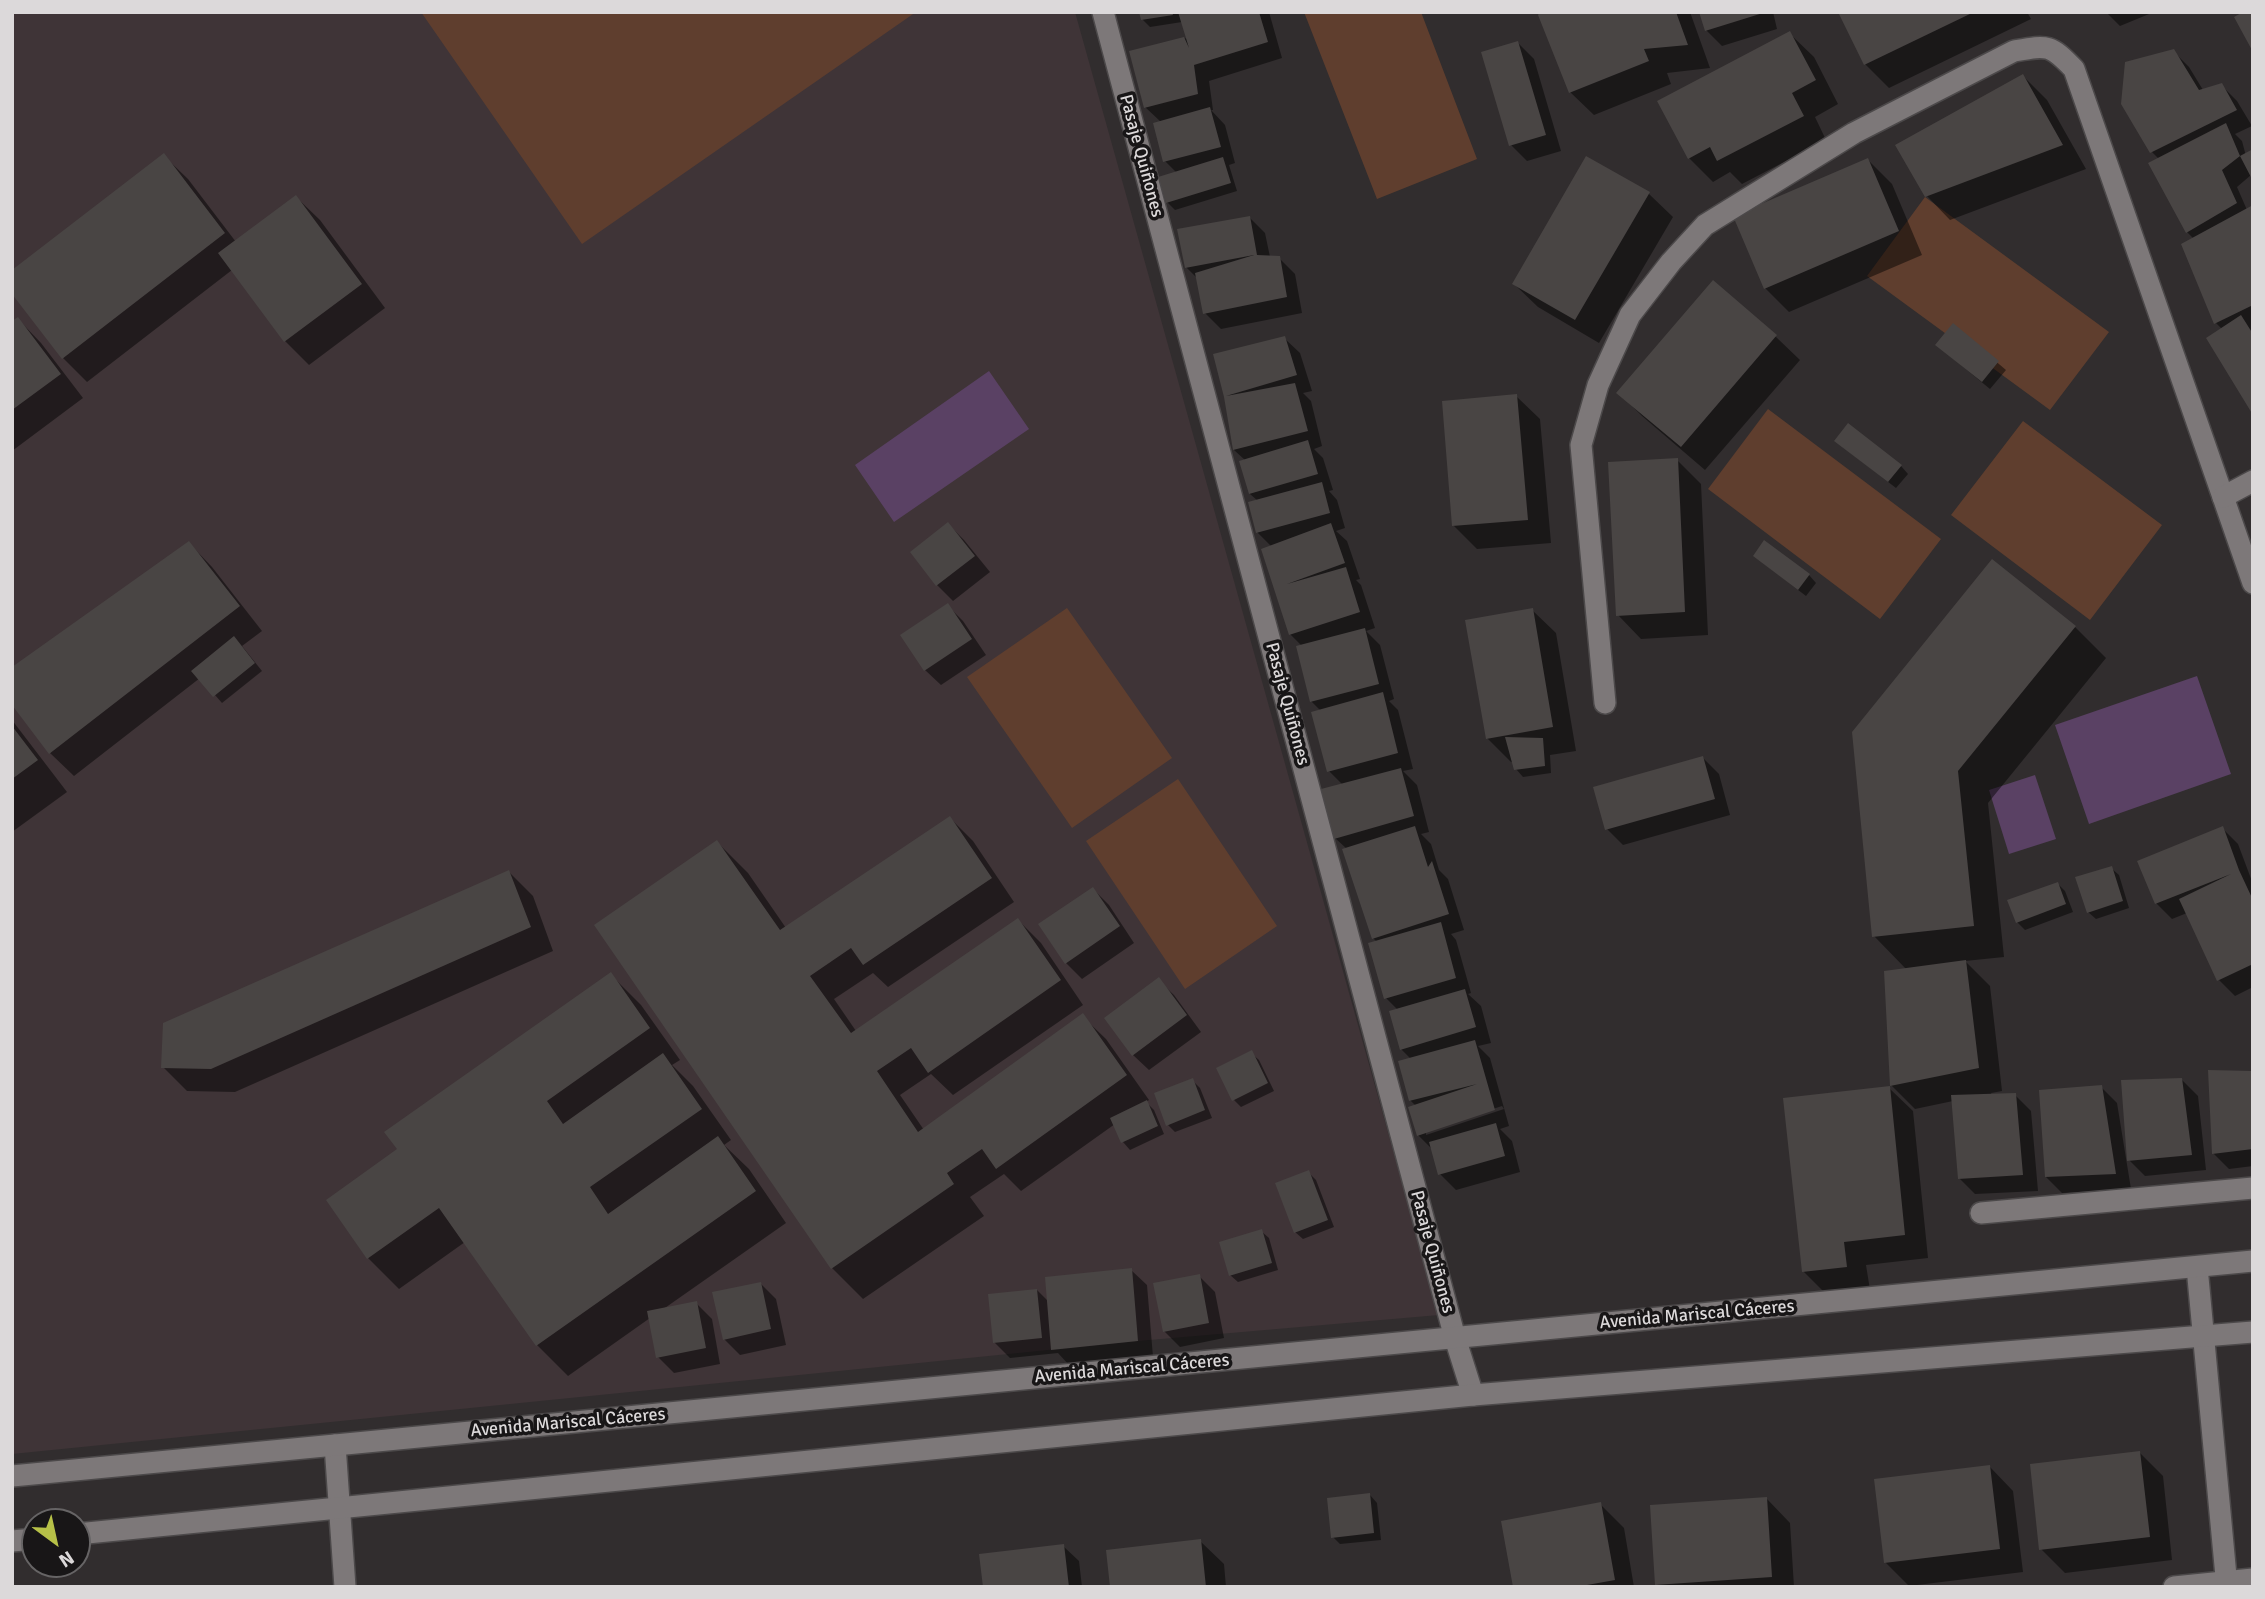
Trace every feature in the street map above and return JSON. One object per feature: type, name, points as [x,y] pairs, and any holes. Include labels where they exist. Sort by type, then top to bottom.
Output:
[{"type":"main road","name":"Pasaje Quiñones","points":[[1103,12],[1455,1338],[1473,1395]]},
{"type":"main road","points":[[1605,703],[1581,445],[1598,386],[1630,315],[1671,262],[1705,225],[1854,133],[2014,51],[2043,46],[2059,54],[2074,69],[2253,583]]},
{"type":"main road","points":[[2223,497],[2253,481]]},
{"type":"main road","points":[[1981,1213],[2253,1188]]},
{"type":"main road","name":"Avenida Mariscal Cáceres","points":[[12,1476],[2253,1261]]},
{"type":"main road","points":[[2197,1267],[2227,1584]]},
{"type":"main road","points":[[91,1533],[1473,1395],[2253,1332]]},
{"type":"main road","points":[[335,1445],[345,1587]]},
{"type":"main road","points":[[2174,1587],[2227,1584],[2253,1579]]},
{"type":"shaded area","points":[[12,12],[1075,12],[1439,1315],[1138,1341],[12,1454]]},
{"type":"shaded area","points":[[421,12],[916,12],[582,244]]},
{"type":"shaded area","points":[[1304,12],[1421,12],[1477,159],[1377,199]]},
{"type":"shaded area","points":[[1925,197],[2109,332],[2050,410],[1867,276]]},
{"type":"shaded area","points":[[989,371],[1029,429],[894,522],[855,465]]},
{"type":"shaded area","points":[[1768,409],[1941,539],[1880,619],[1708,489]]},
{"type":"shaded area","points":[[2023,421],[2162,525],[2090,620],[1951,515]]},
{"type":"shaded area","points":[[1067,608],[1172,758],[1072,828],[967,677]]},
{"type":"shaded area","points":[[2197,676],[2231,774],[2089,824],[2055,725]]},
{"type":"shaded area","points":[[2035,775],[2056,839],[2009,854],[1989,790]]},
{"type":"shaded area","points":[[1178,779],[1277,926],[1185,989],[1086,841]]},
{"type":"building","points":[[1139,12],[1172,12],[1173,15],[1141,20]]},
{"type":"building","points":[[1178,12],[1259,12],[1268,42],[1194,65],[1198,94],[1144,108],[1129,51],[1184,37],[1189,48]]},
{"type":"building","points":[[1540,12],[1676,12],[1688,45],[1644,49],[1649,61],[1569,93],[1538,15]]},
{"type":"building","points":[[1699,12],[1763,12],[1763,13],[1705,31]]},
{"type":"building","points":[[1838,12],[1974,12],[1864,65]]},
{"type":"building","points":[[2243,12],[2253,12],[2253,52],[2234,17]]},
{"type":"building","points":[[1790,31],[1816,80],[1792,93],[1804,116],[1717,161],[1710,147],[1688,159],[1657,101]]},
{"type":"building","points":[[1518,41],[1546,135],[1509,146],[1481,52]]},
{"type":"building","points":[[2174,49],[2199,90],[2222,83],[2237,110],[2150,153],[2121,104],[2125,62]]},
{"type":"building","points":[[2023,74],[2063,145],[1925,197],[1895,145]]},
{"type":"building","points":[[1210,107],[1221,147],[1163,162],[1153,123]]},
{"type":"building","points":[[2226,123],[2240,156],[2222,170],[2237,203],[2186,233],[2148,163]]},
{"type":"building","points":[[2253,149],[2253,181],[2240,156]]},
{"type":"building","points":[[164,153],[225,233],[62,359],[12,294],[12,270]]},
{"type":"building","points":[[1586,156],[1650,192],[1575,320],[1512,284]]},
{"type":"building","points":[[1223,157],[1231,183],[1166,203],[1158,177]]},
{"type":"building","points":[[1868,158],[1899,231],[1764,289],[1733,216]]},
{"type":"building","points":[[296,195],[362,284],[284,342],[218,253]]},
{"type":"building","points":[[2253,205],[2253,305],[2214,324],[2181,244]]},
{"type":"building","points":[[1250,216],[1257,255],[1280,256],[1287,297],[1203,314],[1195,273],[1254,255],[1185,268],[1177,229]]},
{"type":"building","points":[[1713,280],[1777,335],[1681,447],[1616,393]]},
{"type":"building","points":[[2241,315],[2253,334],[2253,415],[2206,338]]},
{"type":"building","points":[[18,317],[61,374],[12,410],[12,321]]},
{"type":"building","points":[[1953,323],[1999,361],[1982,382],[1935,345]]},
{"type":"building","points":[[1285,336],[1297,375],[1226,396],[1295,383],[1308,431],[1233,450],[1213,354]]},
{"type":"building","points":[[1517,394],[1528,520],[1452,526],[1442,401]]},
{"type":"building","points":[[1848,423],[1902,465],[1888,482],[1834,441]]},
{"type":"building","points":[[1308,440],[1318,474],[1249,494],[1239,461]]},
{"type":"building","points":[[1678,458],[1685,612],[1616,616],[1608,462]]},
{"type":"building","points":[[1322,482],[1330,513],[1256,533],[1248,502]]},
{"type":"building","points":[[948,522],[975,556],[936,586],[910,552]]},
{"type":"building","points":[[1331,523],[1345,563],[1287,584],[1346,567],[1360,612],[1289,635],[1261,549]]},
{"type":"building","points":[[1764,540],[1810,574],[1798,590],[1753,556]]},
{"type":"building","points":[[189,541],[240,606],[49,754],[12,705],[12,667]]},
{"type":"building","points":[[1992,559],[2076,626],[1958,771],[1974,926],[1872,937],[1852,732]]},
{"type":"building","points":[[948,603],[972,639],[924,671],[900,635]]},
{"type":"building","points":[[1533,608],[1553,727],[1486,739],[1465,620]]},
{"type":"building","points":[[1365,628],[1379,684],[1310,702],[1296,646]]},
{"type":"building","points":[[234,636],[255,663],[213,697],[191,671]]},
{"type":"building","points":[[1383,692],[1398,753],[1327,772],[1311,712]]},
{"type":"building","points":[[12,726],[38,760],[12,779]]},
{"type":"building","points":[[1505,737],[1543,738],[1545,766],[1514,770]]},
{"type":"building","points":[[1703,756],[1715,799],[1605,830],[1593,787]]},
{"type":"building","points":[[1401,768],[1414,816],[1334,839],[1321,789]]},
{"type":"building","points":[[950,816],[992,878],[863,965],[851,948],[810,976],[851,1033],[1018,918],[1061,980],[928,1073],[911,1048],[877,1071],[918,1132],[1083,1013],[1127,1075],[996,1169],[982,1149],[947,1173],[954,1184],[831,1269],[594,925],[717,840],[780,930]]},
{"type":"building","points":[[1415,826],[1428,867],[1432,861],[1449,914],[1372,939],[1342,849]]},
{"type":"building","points":[[2223,826],[2253,900],[2253,964],[2217,981],[2179,899],[2231,874],[2155,904],[2137,861]]},
{"type":"building","points":[[2112,866],[2123,901],[2087,913],[2075,877]]},
{"type":"building","points":[[509,870],[531,927],[211,1069],[161,1068],[163,1023]]},
{"type":"building","points":[[2058,882],[2066,904],[2016,923],[2007,900]]},
{"type":"building","points":[[1093,887],[1120,926],[1065,964],[1038,924]]},
{"type":"building","points":[[1441,922],[1456,978],[1384,999],[1368,943]]},
{"type":"building","points":[[1966,960],[1979,1068],[1890,1086],[1884,971]]},
{"type":"building","points":[[611,972],[650,1028],[547,1101],[563,1124],[663,1053],[702,1109],[590,1187],[608,1214],[718,1136],[756,1191],[536,1346],[439,1208],[367,1259],[326,1200],[397,1149],[384,1132]]},
{"type":"building","points":[[1159,977],[1187,1015],[1132,1056],[1104,1018]]},
{"type":"building","points":[[1465,989],[1476,1027],[1400,1050],[1389,1011]]},
{"type":"building","points":[[1475,1040],[1495,1110],[1417,1136],[1408,1107],[1477,1084],[1409,1101],[1398,1061]]},
{"type":"building","points":[[1252,1050],[1268,1083],[1232,1101],[1216,1068]]},
{"type":"building","points":[[2208,1070],[2253,1071],[2253,1149],[2212,1154]]},
{"type":"building","points":[[1193,1078],[1205,1110],[1166,1126],[1154,1093]]},
{"type":"building","points":[[2182,1078],[2192,1155],[2127,1161],[2121,1080]]},
{"type":"building","points":[[2102,1085],[2116,1174],[2045,1177],[2039,1090]]},
{"type":"building","points":[[1890,1086],[1905,1235],[1844,1242],[1847,1267],[1802,1272],[1783,1098]]},
{"type":"building","points":[[2016,1093],[2023,1175],[1958,1179],[1951,1095]]},
{"type":"building","points":[[1147,1100],[1158,1126],[1121,1143],[1110,1118]]},
{"type":"building","points":[[1496,1123],[1505,1156],[1438,1175],[1429,1142]]},
{"type":"building","points":[[1309,1170],[1328,1220],[1294,1233],[1275,1183]]},
{"type":"building","points":[[1262,1229],[1272,1263],[1229,1276],[1219,1242]]},
{"type":"building","points":[[1132,1268],[1138,1341],[1051,1350],[1045,1277]]},
{"type":"building","points":[[1200,1274],[1209,1323],[1163,1332],[1153,1283]]},
{"type":"building","points":[[761,1282],[771,1329],[723,1340],[712,1292]]},
{"type":"building","points":[[1037,1289],[1042,1338],[993,1343],[988,1294]]},
{"type":"building","points":[[697,1301],[706,1348],[656,1358],[647,1311]]},
{"type":"building","points":[[2140,1451],[2150,1537],[2039,1550],[2030,1464]]},
{"type":"building","points":[[1990,1465],[2000,1549],[1884,1563],[1874,1479]]},
{"type":"building","points":[[1370,1493],[1374,1533],[1331,1538],[1327,1498]]},
{"type":"building","points":[[1767,1497],[1772,1577],[1655,1585],[1650,1505]]},
{"type":"building","points":[[1601,1502],[1615,1580],[1576,1587],[1513,1587],[1501,1521]]},
{"type":"building","points":[[1201,1539],[1206,1587],[1110,1587],[1106,1550]]},
{"type":"building","points":[[1064,1544],[1069,1587],[983,1587],[979,1554]]}]
